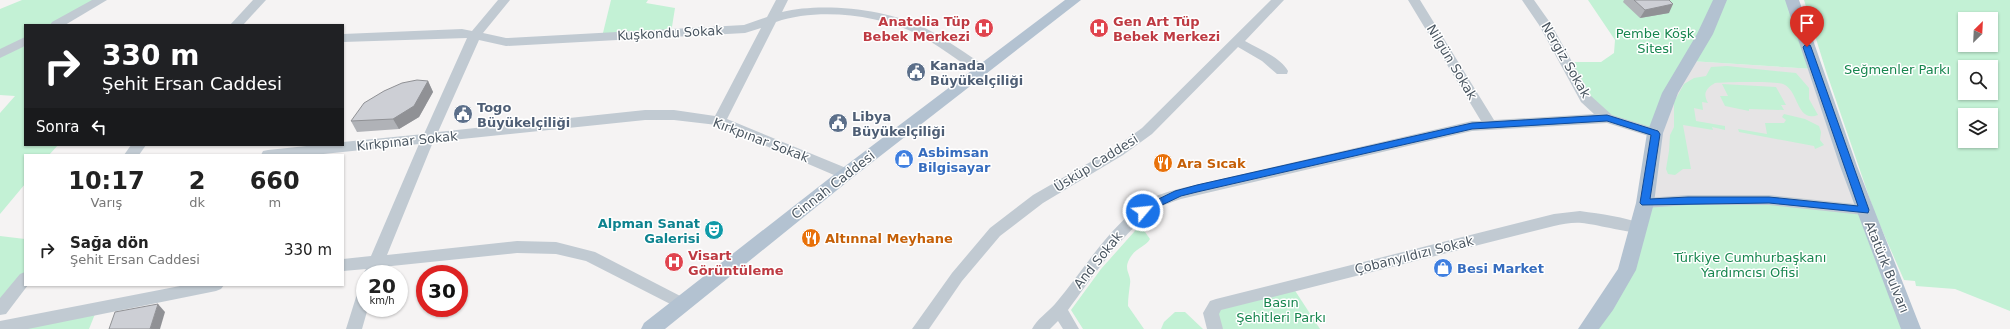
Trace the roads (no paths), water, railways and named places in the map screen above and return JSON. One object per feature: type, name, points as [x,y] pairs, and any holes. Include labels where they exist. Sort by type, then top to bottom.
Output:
[{"type":"main road","name":"Cinnah Caddesi","points":[[651,329],[846,174],[1074,0]]},
{"type":"main road","points":[[1588,329],[1606,305],[1627,270],[1645,203],[1655,134],[1670,93],[1706,34],[1720,0]]},
{"type":"main road","name":"Atatürk Bulvarı","points":[[1792,0],[1814,69],[1864,210],[1911,329]]},
{"type":"street","points":[[58,24],[101,0]]},
{"type":"street","points":[[237,24],[260,0]]},
{"type":"street","points":[[374,265],[428,139],[476,35],[504,0]]},
{"type":"street","points":[[718,121],[774,18],[782,0]]},
{"type":"street","name":"Üsküp Caddesi","points":[[920,329],[957,277],[994,232],[1038,199],[1118,152],[1147,131],[1278,0]]},
{"type":"street","name":"Nilgün Sokak","points":[[1414,0],[1490,124]]},
{"type":"street","name":"Nergiz Sokak","points":[[1528,0],[1545,24],[1586,99],[1607,118]]},
{"type":"street","name":"Kuşkondu Sokak","points":[[344,38],[432,33],[476,35],[506,42],[671,34],[745,29],[774,18],[804,12],[835,11],[859,13],[885,18],[920,31],[982,70]]},
{"type":"street","points":[[0,54],[24,42]]},
{"type":"street","points":[[1236,42],[1266,58],[1282,71]]},
{"type":"street","name":"Kırkpınar Sokak","points":[[278,154],[645,115],[674,115],[718,121],[751,133],[846,174]]},
{"type":"street","name":"And Sokak","points":[[1040,329],[1060,309],[1092,266],[1133,219],[1153,204],[1197,188],[1472,126],[1607,118],[1655,134]]},
{"type":"street","points":[[132,154],[138,146]]},
{"type":"street","points":[[1645,203],[1688,200],[1769,200],[1864,210]]},
{"type":"street","name":"Çobanyıldızı Sokak","points":[[1215,329],[1211,313],[1212,309],[1216,305],[1554,220],[1580,217],[1610,221],[1639,228]]},
{"type":"street","points":[[394,265],[517,247],[556,248],[590,256],[682,304]]},
{"type":"street","points":[[344,265],[356,266]]},
{"type":"street","points":[[0,309],[24,279]]},
{"type":"street","points":[[0,328],[211,286]]},
{"type":"street","points":[[1060,309],[1071,329]]},
{"type":"street","points":[[354,329],[358,317]]},
{"type":"place","name":"Anatolia Tüp Bebek Merkezi","points":[[984,28]]},
{"type":"place","name":"Gen Art Tüp Bebek Merkezi","points":[[1099,28]]},
{"type":"place","name":"Kanada Büyükelçiliği","points":[[916,72]]},
{"type":"place","name":"Togo Büyükelçiliği","points":[[463,114]]},
{"type":"place","name":"Libya Büyükelçiliği","points":[[838,123]]},
{"type":"place","name":"Asbimsan Bilgisayar","points":[[904,159]]},
{"type":"place","name":"Ara Sıcak","points":[[1163,163]]},
{"type":"place","name":"Alpman Sanat Galerisi","points":[[714,230]]},
{"type":"place","name":"Altınnal Meyhane","points":[[811,238]]},
{"type":"place","name":"Visart Görüntüleme","points":[[674,262]]},
{"type":"place","name":"Besi Market","points":[[1443,268]]},
{"type":"park label","name":"Pembe Köşk Sitesi","points":[[1655,40]]},
{"type":"park label","name":"Seğmenler Parkı","points":[[1897,69]]},
{"type":"park label","name":"Türkiye Cumhurbaşkanı Yardımcısı Ofisi","points":[[1750,264]]},
{"type":"park label","name":"Basın Şehitleri Parkı","points":[[1281,310]]}]
